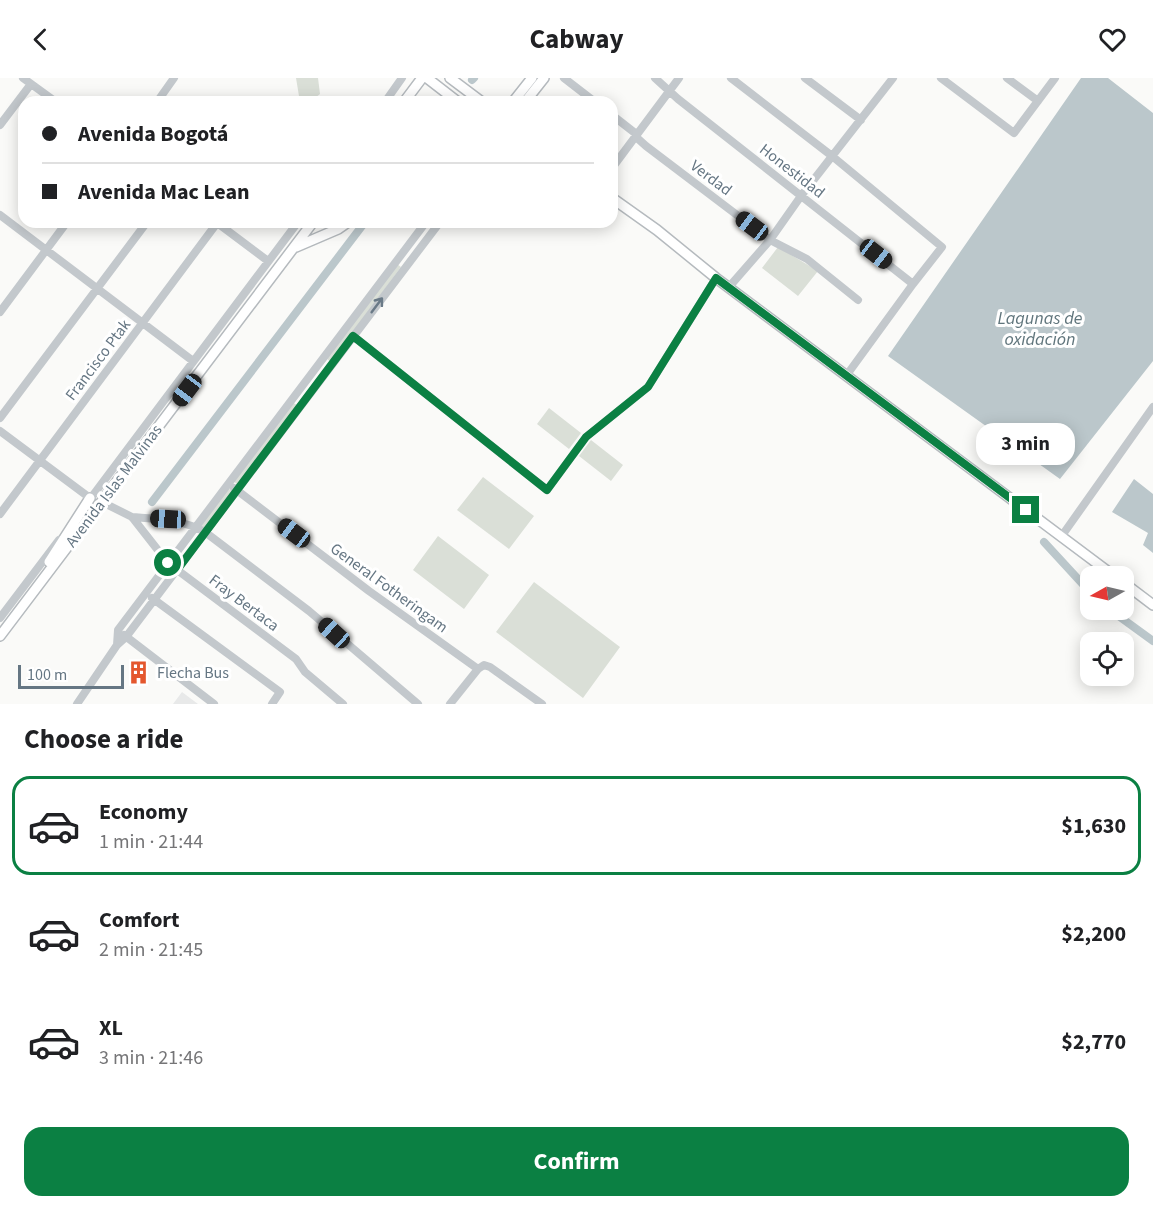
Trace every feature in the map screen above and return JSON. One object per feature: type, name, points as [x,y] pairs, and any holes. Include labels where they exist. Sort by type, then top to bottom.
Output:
[{"type":"main road","points":[[408,96],[422,78]]},
{"type":"main road","points":[[427,78],[450,96]]},
{"type":"main road","points":[[518,96],[532,78]]},
{"type":"main road","points":[[530,96],[544,78]]},
{"type":"main road","points":[[452,80],[474,96]]},
{"type":"main road","points":[[618,202],[1100,566]]},
{"type":"main road","name":"Avenida Islas Malvinas","points":[[0,636],[309,228]]},
{"type":"main road","points":[[294,248],[339,228]]},
{"type":"main road","points":[[14,617],[90,498]]},
{"type":"main road","points":[[1134,591],[1153,605]]},
{"type":"street","points":[[24,78],[48,96]]},
{"type":"street","points":[[161,96],[174,78]]},
{"type":"street","points":[[389,96],[402,78]]},
{"type":"street","points":[[564,78],[587,96]]},
{"type":"street","name":"Honestidad","points":[[655,78],[669,92],[914,284]]},
{"type":"street","points":[[618,160],[679,78]]},
{"type":"street","points":[[731,78],[832,156],[942,247],[846,376]]},
{"type":"street","points":[[805,78],[861,120]]},
{"type":"street","points":[[942,78],[1014,133],[1055,78]]},
{"type":"street","points":[[1007,78],[1038,101]]},
{"type":"street","points":[[729,287],[770,240],[890,79]]},
{"type":"street","points":[[22,96],[31,84]]},
{"type":"street","points":[[0,125],[18,101]]},
{"type":"street","name":"Verdad","points":[[618,119],[635,132],[636,137],[770,240],[807,259],[858,300]]},
{"type":"street","points":[[0,215],[193,361]]},
{"type":"street","points":[[0,312],[62,228]]},
{"type":"street","points":[[0,418],[142,228]]},
{"type":"street","name":"Francisco Ptak","points":[[0,514],[213,228]]},
{"type":"street","points":[[225,228],[268,261]]},
{"type":"street","name":"Avenida Islas Malvinas","points":[[0,618],[3,608],[90,498],[293,228]]},
{"type":"street","points":[[117,645],[118,630],[421,228]]},
{"type":"street","points":[[77,704],[117,645],[126,637],[435,228]]},
{"type":"street","points":[[401,255],[410,261]]},
{"type":"street","points":[[353,336],[547,490],[586,437],[648,387],[716,278]]},
{"type":"street","points":[[306,381],[315,388]]},
{"type":"street","points":[[293,398],[302,405]]},
{"type":"street","points":[[1061,537],[1153,407]]},
{"type":"street","points":[[0,431],[90,498]]},
{"type":"street","name":"General Fotheringam","points":[[228,483],[369,591],[481,667],[490,667],[529,700],[542,704]]},
{"type":"street","name":"Fray Bertaca","points":[[102,502],[132,517],[168,563],[296,659],[305,672],[343,704]]},
{"type":"street","points":[[132,517],[168,519],[205,532],[309,611],[418,704]]},
{"type":"street","points":[[146,593],[280,692],[272,704]]},
{"type":"street","points":[[118,630],[214,704]]},
{"type":"street","points":[[450,704],[481,667]]},
{"type":"shaded area","points":[[296,78],[318,78],[320,94],[299,96]]},
{"type":"shaded area","points":[[778,247],[818,271],[798,296],[762,268]]},
{"type":"shaded area","points":[[397,264],[401,267],[331,362],[327,359]]},
{"type":"shaded area","points":[[292,402],[297,405],[238,485],[233,481]]},
{"type":"shaded area","points":[[549,408],[581,433],[569,449],[537,424]]},
{"type":"shaded area","points":[[591,440],[623,465],[611,481],[579,456]]},
{"type":"shaded area","points":[[483,477],[534,516],[509,549],[457,510]]},
{"type":"shaded area","points":[[228,488],[232,491],[204,528],[200,525]]},
{"type":"shaded area","points":[[438,536],[489,575],[464,609],[413,570]]},
{"type":"shaded area","points":[[534,582],[620,647],[583,698],[496,632]]},
{"type":"shaded area","points":[[182,692],[198,704],[173,704]]},
{"type":"water","name":"Lagunas de oxidación","points":[[1081,78],[1108,78],[1153,113],[1153,361],[1060,479],[888,356]]},
{"type":"water","points":[[1134,479],[1153,494],[1153,553],[1143,545],[1148,533],[1112,512]]},
{"type":"waterway","points":[[152,502],[360,228]]},
{"type":"waterway","points":[[1044,542],[1080,581]]},
{"type":"waterway","points":[[1124,620],[1153,641]]},
{"type":"place","name":"Flecha Bus","points":[[139,673]]},
{"type":"route","points":[[168,563],[177,570],[353,336],[547,490],[586,437],[648,387],[716,278],[1026,510]]}]
